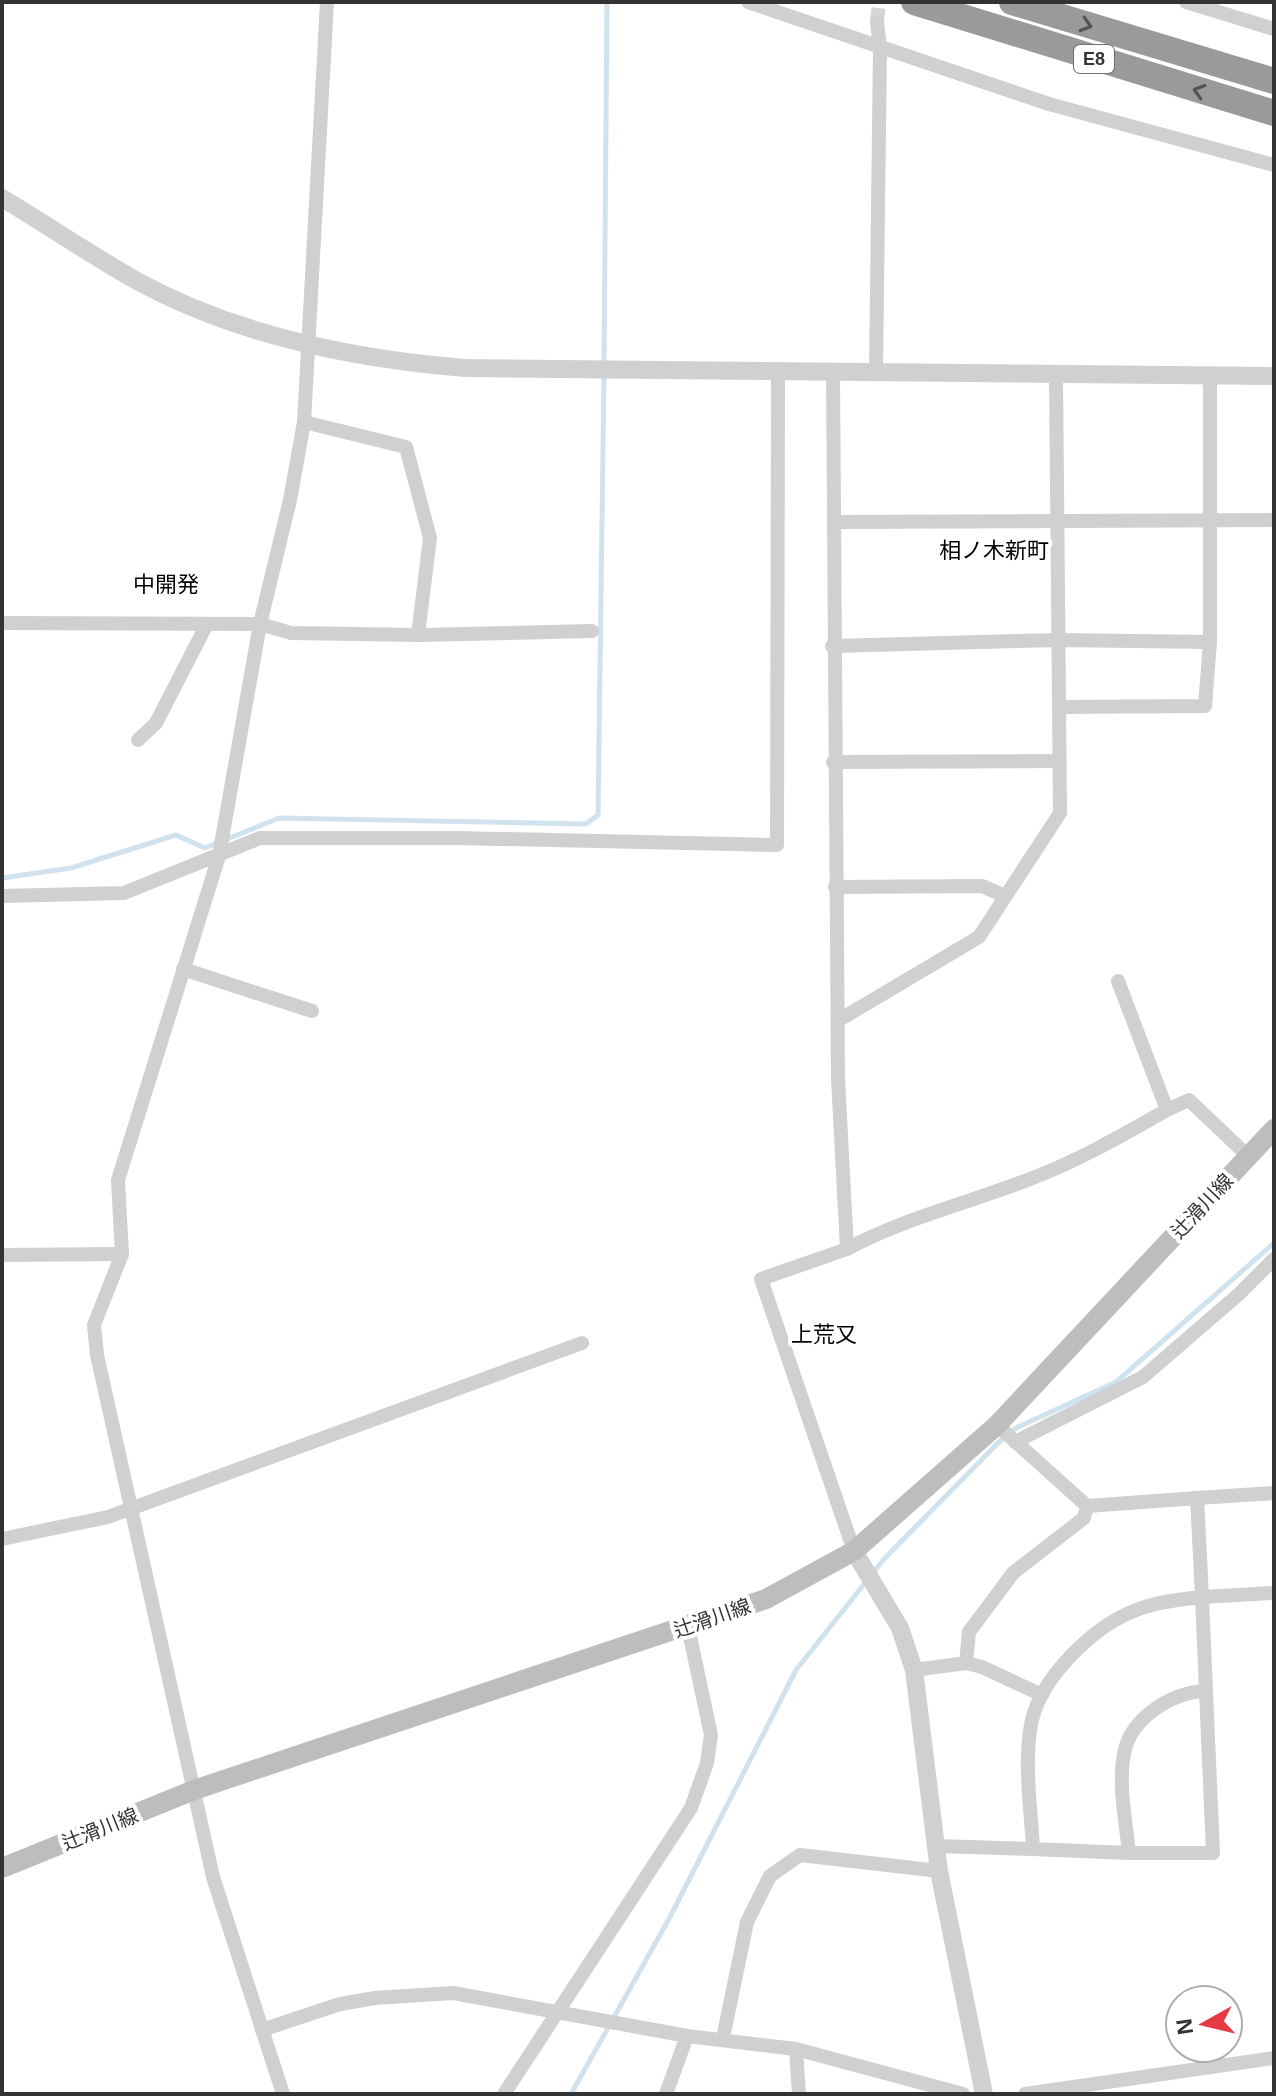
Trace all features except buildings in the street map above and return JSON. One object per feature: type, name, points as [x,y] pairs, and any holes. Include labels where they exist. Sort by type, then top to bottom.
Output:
[{"type":"highway","name":"E8","points":[[914,2],[1274,113]]},
{"type":"highway","name":"E8","points":[[1012,2],[1274,81]]},
{"type":"main road","name":"辻滑川線","points":[[2,1868],[194,1790],[766,1599],[854,1551],[997,1425],[1274,1129]]},
{"type":"street","points":[[283,2094],[213,1877],[97,1355],[94,1325],[122,1254],[118,1180],[219,856],[260,624],[290,500],[304,422],[327,2]]},
{"type":"street","points":[[748,2],[1049,104],[1274,165]]},
{"type":"street","points":[[1186,2],[1274,29]]},
{"type":"street","points":[[876,372],[880,48],[877,22]]},
{"type":"street","points":[[2,198],[139,282],[221,317],[309,346],[393,362],[465,368],[1210,378],[1274,376]]},
{"type":"street","points":[[2,896],[124,893],[260,838],[473,838],[777,845],[778,372]]},
{"type":"street","points":[[833,373],[835,522],[832,646],[838,1079],[847,1249]]},
{"type":"street","points":[[839,1020],[979,937],[1060,813],[1056,376]]},
{"type":"street","points":[[1059,707],[1205,706],[1210,642],[1210,378]]},
{"type":"street","points":[[304,422],[406,447],[430,538],[418,635]]},
{"type":"street","points":[[835,522],[1274,520]]},
{"type":"street","points":[[2,623],[260,624],[291,633],[418,635],[592,631]]},
{"type":"street","points":[[138,740],[156,723],[207,624]]},
{"type":"street","points":[[832,646],[1058,640],[1210,642]]},
{"type":"street","points":[[833,762],[1059,761]]},
{"type":"street","points":[[835,887],[982,886],[1005,896]]},
{"type":"street","points":[[183,969],[312,1011]]},
{"type":"street","points":[[1118,981],[1167,1110]]},
{"type":"street","points":[[984,2094],[939,1871],[914,1670],[900,1628],[854,1551],[761,1279],[1033,1178],[1117,1139],[1189,1100],[1248,1156]]},
{"type":"street","points":[[2,1255],[122,1254]]},
{"type":"street","points":[[1015,1442],[1143,1377],[1274,1259]]},
{"type":"street","points":[[2,1539],[108,1517],[582,1343]]},
{"type":"street","points":[[997,1425],[1087,1506],[1274,1493]]},
{"type":"street","points":[[936,1846],[1213,1853],[1197,1498]]},
{"type":"street","points":[[966,1663],[969,1632],[1013,1573],[1084,1518],[1087,1506]]},
{"type":"street","points":[[1033,1849],[1029,1741],[1033,1717],[1042,1695],[1085,1643],[1127,1613],[1157,1602],[1274,1593]]},
{"type":"street","points":[[504,2094],[691,1808],[707,1763],[711,1735],[688,1627]]},
{"type":"street","points":[[914,1670],[966,1663],[982,1667],[1042,1695]]},
{"type":"street","points":[[1129,1853],[1124,1753],[1132,1734],[1150,1712],[1173,1698],[1189,1691],[1206,1691]]},
{"type":"street","points":[[723,2038],[747,1922],[770,1876],[800,1855],[939,1871]]},
{"type":"street","points":[[262,2030],[340,2004],[453,1993],[687,2036],[796,2049],[963,2094]]},
{"type":"street","points":[[666,2094],[687,2036]]},
{"type":"street","points":[[796,2049],[799,2094]]},
{"type":"street","points":[[1025,2094],[1274,2058]]},
{"type":"waterway","points":[[604,365],[607,2]]},
{"type":"waterway","points":[[2,878],[71,868],[176,835],[205,848],[279,818],[586,824],[598,815],[604,375]]},
{"type":"waterway","points":[[571,2094],[670,1917],[796,1670],[884,1559],[1016,1428],[1116,1382],[1274,1243]]},
{"type":"tunnel","points":[[877,22],[879,2]]},
{"type":"district","name":"相ノ木新町","points":[[994,550]]},
{"type":"district","name":"中開発","points":[[166,584]]},
{"type":"district","name":"上荒又","points":[[824,1334]]}]
